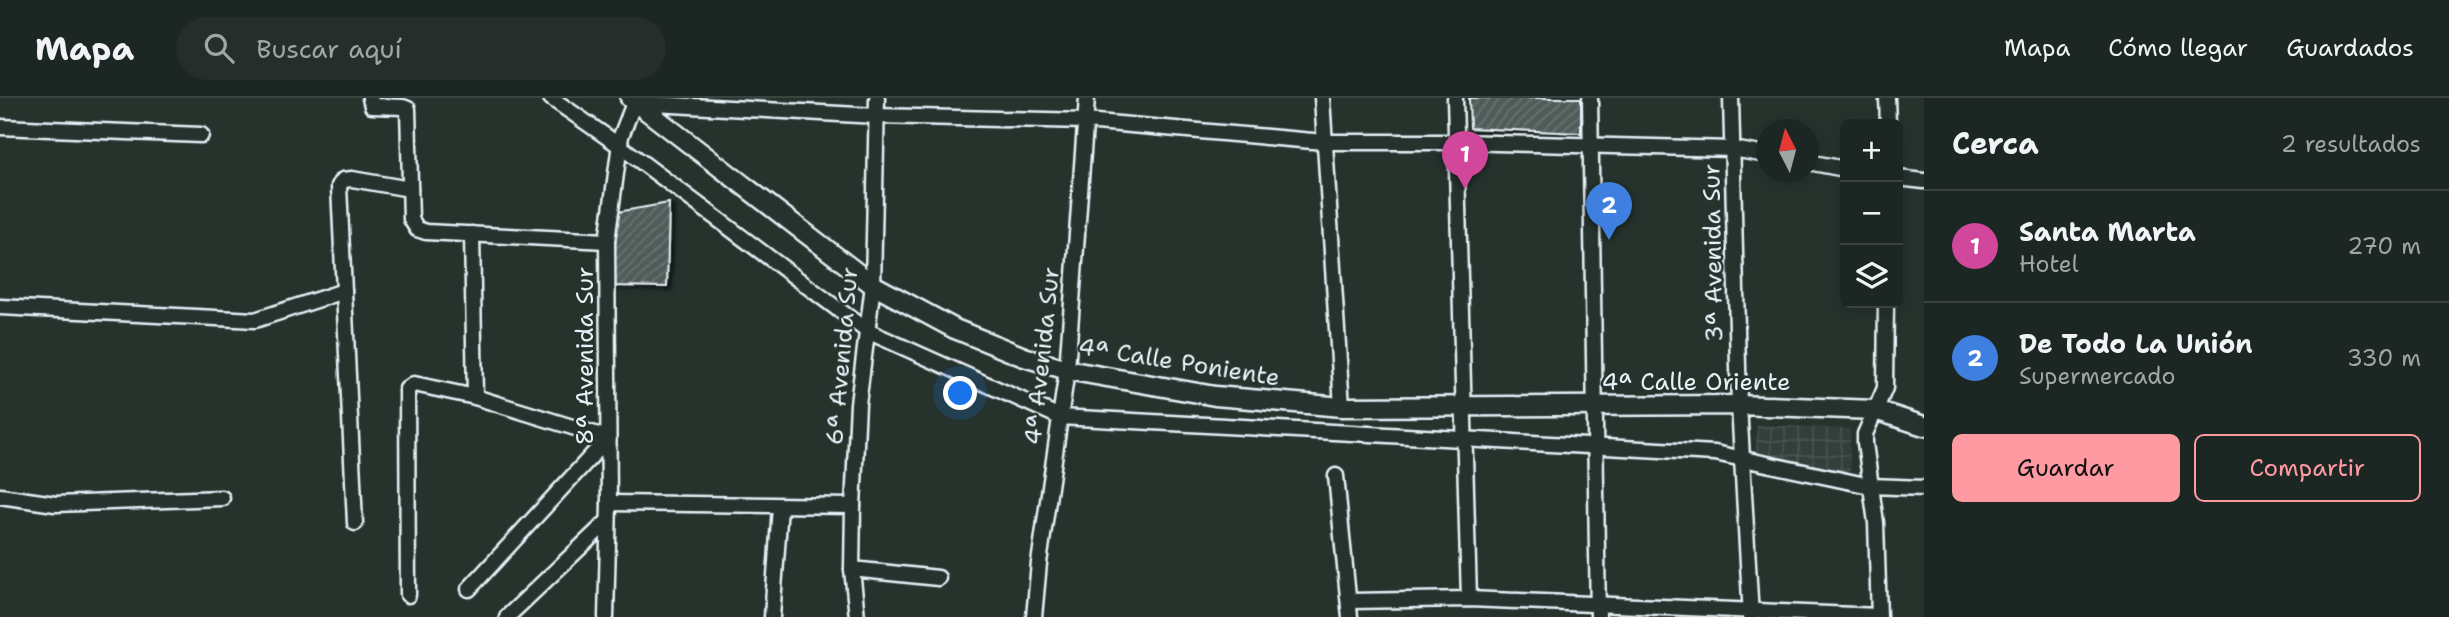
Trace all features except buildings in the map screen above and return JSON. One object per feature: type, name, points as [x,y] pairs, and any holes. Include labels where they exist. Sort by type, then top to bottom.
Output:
[{"type":"main road","name":"4ª Calle Poniente","points":[[634,100],[873,285],[955,329],[1024,357],[1067,370],[1202,395],[1342,408],[1465,406]]},
{"type":"main road","name":"4ª Calle Oriente","points":[[1465,406],[1739,405],[1875,410],[1924,426]]},
{"type":"street","points":[[370,98],[372,106],[408,109],[411,219],[417,229],[426,232],[607,241]]},
{"type":"street","points":[[551,98],[620,146],[867,331],[1060,417],[1715,453],[1870,486],[1924,488]]},
{"type":"street","name":"6ª Avenida Sur","points":[[857,617],[852,569],[853,506],[858,404],[873,285],[877,98]]},
{"type":"street","name":"4ª Avenida Sur","points":[[1034,617],[1039,563],[1067,370],[1087,98]]},
{"type":"street","points":[[1322,98],[1342,408]]},
{"type":"street","points":[[1455,98],[1469,598]]},
{"type":"street","points":[[1590,98],[1598,611]]},
{"type":"street","name":"3ª Avenida Sur","points":[[1731,98],[1739,405],[1751,614]]},
{"type":"street","points":[[1887,98],[1888,119]]},
{"type":"street","points":[[634,100],[877,116],[1085,121],[1324,142],[1592,145],[1733,149],[1756,153]]},
{"type":"street","name":"8ª Avenida Sur","points":[[606,617],[609,503],[607,241],[621,136],[634,100]]},
{"type":"street","points":[[0,127],[201,135]]},
{"type":"street","points":[[1819,164],[1840,168]]},
{"type":"street","points":[[355,523],[339,186],[343,180],[352,178],[410,189]]},
{"type":"street","points":[[1903,179],[1924,181]]},
{"type":"street","points":[[472,234],[475,397]]},
{"type":"street","points":[[0,307],[255,320],[344,291]]},
{"type":"street","points":[[1350,601],[1469,598],[1598,611],[1879,617],[1876,523],[1865,434],[1885,388],[1886,308]]},
{"type":"street","points":[[408,595],[407,389],[414,384],[475,397],[608,438],[469,589]]},
{"type":"street","points":[[1336,476],[1350,617]]},
{"type":"street","points":[[0,496],[55,504],[222,498]]},
{"type":"street","points":[[609,503],[853,506]]},
{"type":"street","points":[[772,617],[780,506]]},
{"type":"street","points":[[507,617],[608,522]]},
{"type":"street","points":[[852,569],[938,578]]},
{"type":"shaded area","points":[[1757,425],[1850,429],[1850,475],[1756,459]]},
{"type":"place","name":"Santa Marta","points":[[1465,189]]},
{"type":"place","name":"De Todo La Unión","points":[[1609,240]]}]
